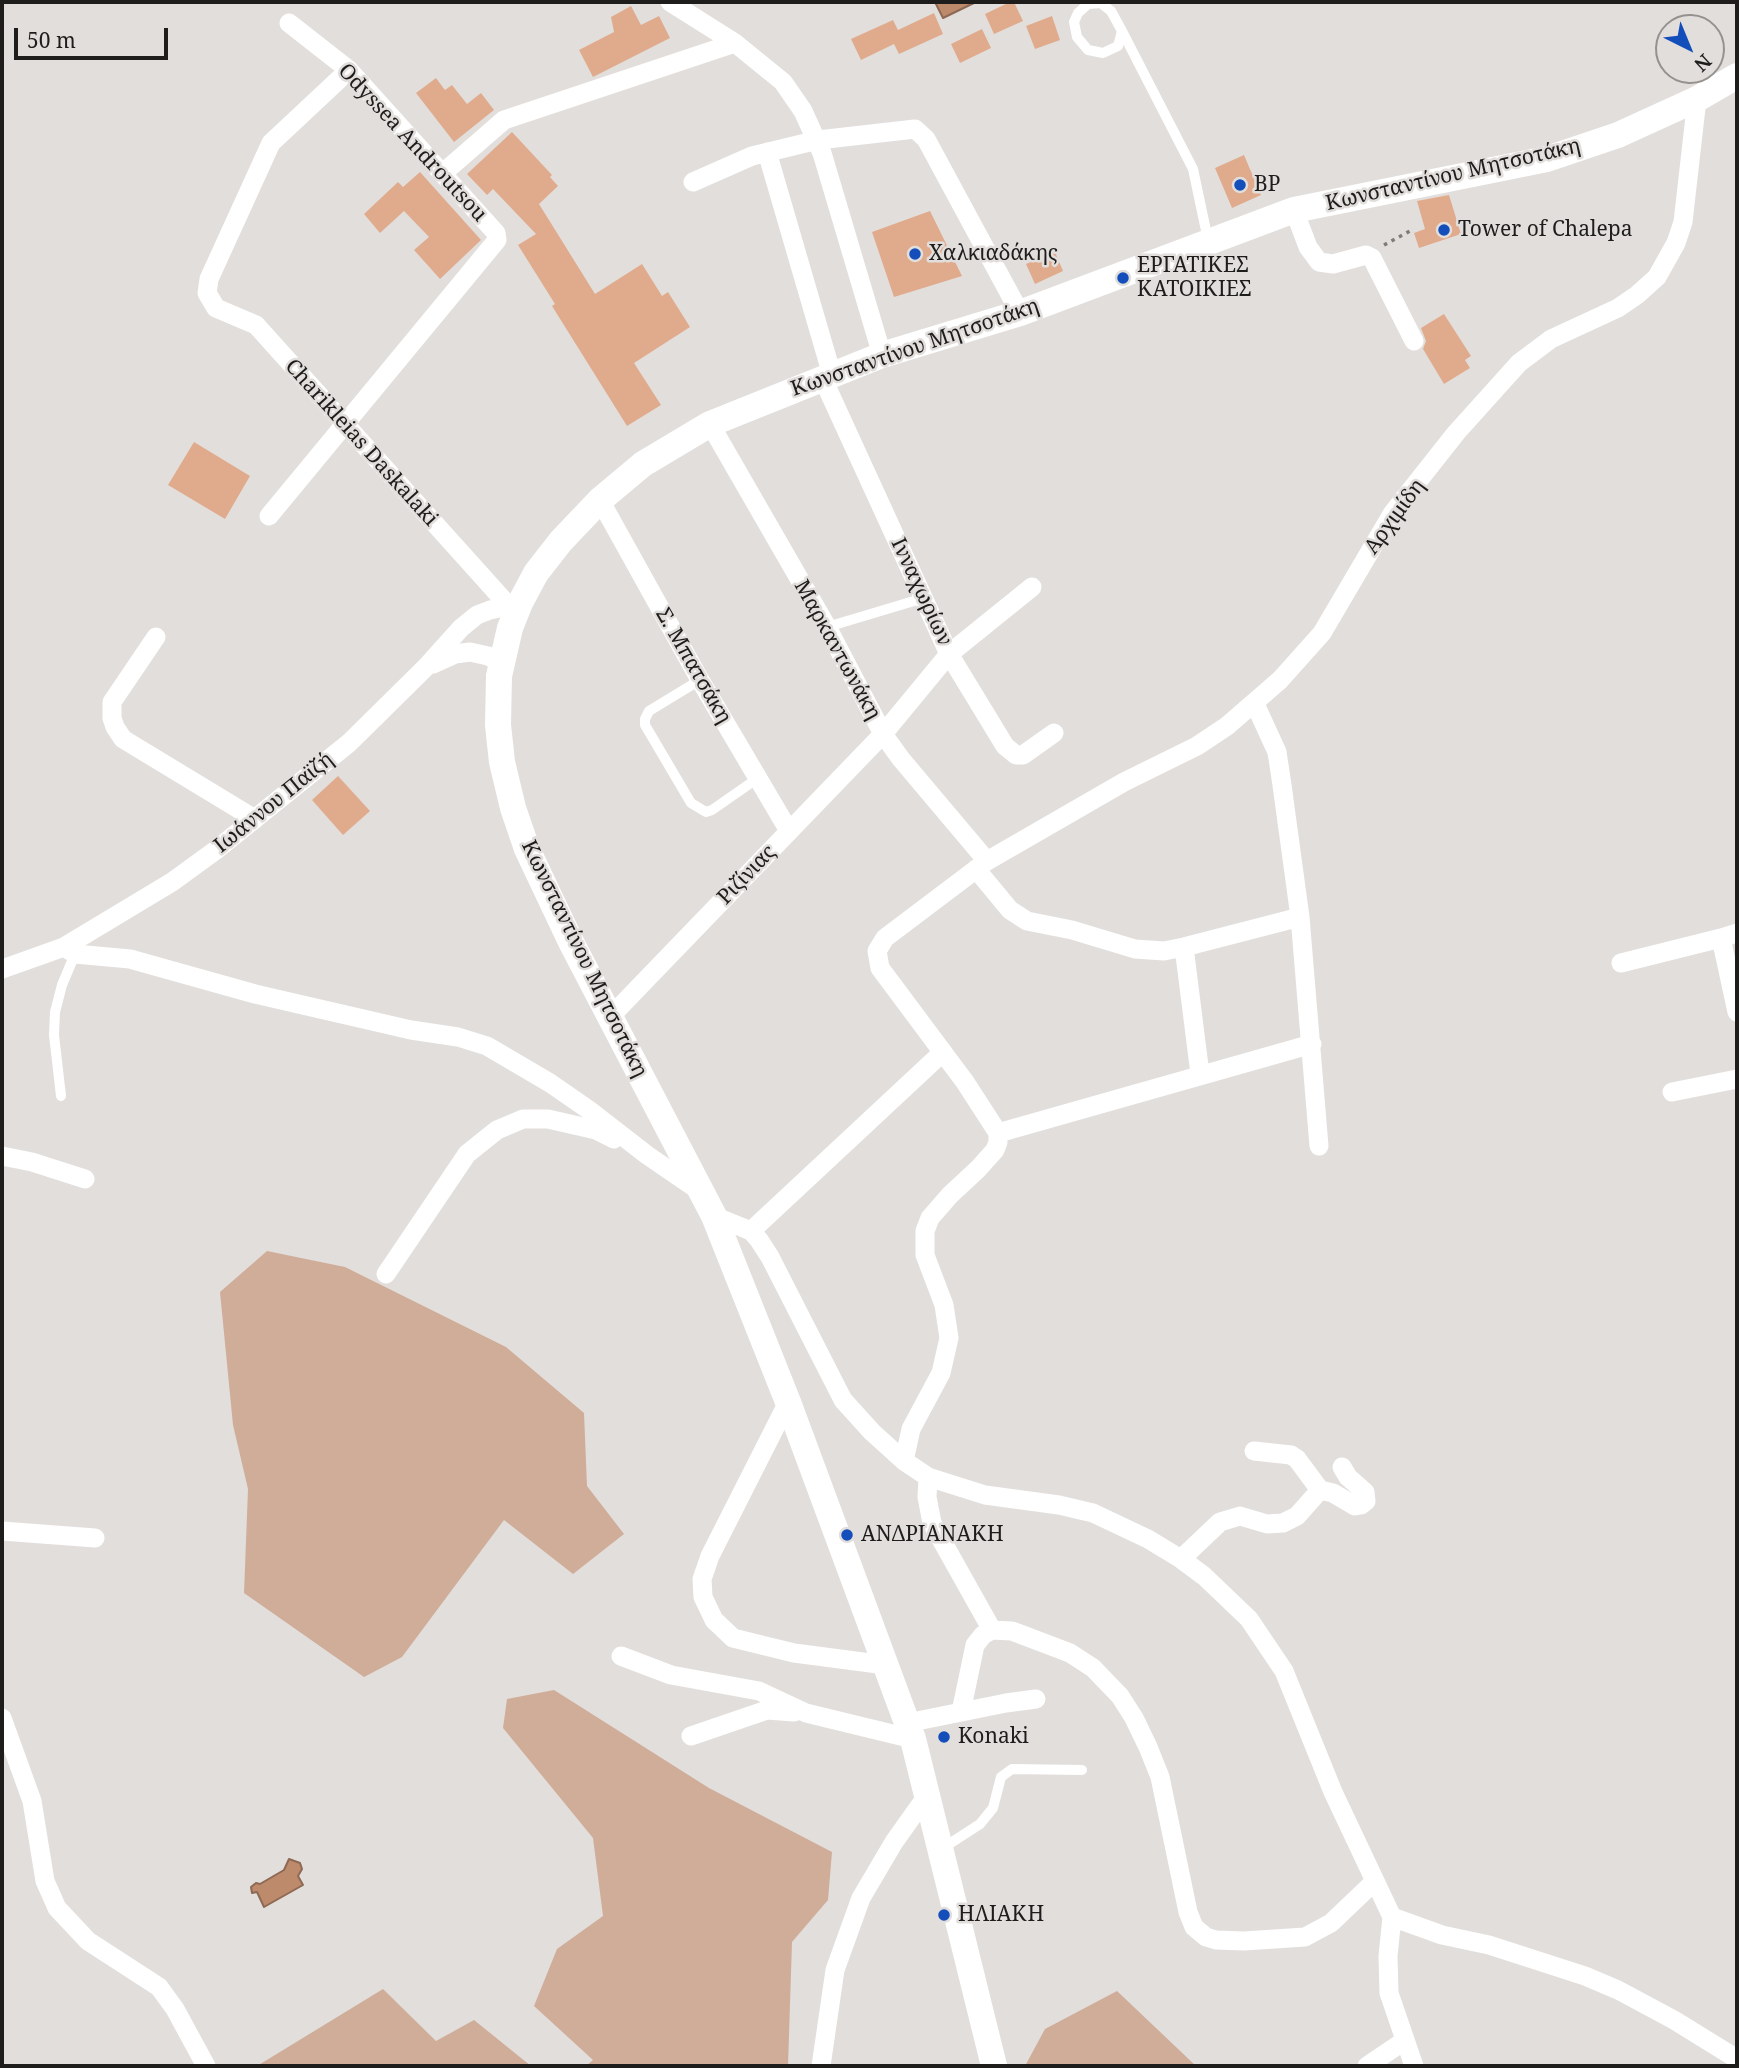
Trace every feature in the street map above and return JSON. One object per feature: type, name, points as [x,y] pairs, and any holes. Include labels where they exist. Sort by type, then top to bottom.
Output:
[{"type":"main road","name":"Κωνσταντίνου Μητσοτάκη","points":[[994,2066],[910,1731],[788,1402],[708,1204],[571,942],[527,849],[513,808],[502,762],[498,724],[501,663],[514,604],[553,552],[600,500],[643,464],[710,424],[882,355],[1020,313],[1208,240],[1294,210],[1547,159],[1618,135],[1698,99],[1737,76]]},
{"type":"street","points":[[670,2],[735,43],[783,82],[803,111],[818,140],[882,355]]},
{"type":"street","name":"Odyssea Androutsou","points":[[289,23],[349,70],[496,233],[497,240],[346,424]]},
{"type":"street","points":[[443,173],[504,120],[735,43]]},
{"type":"street","name":"Charikleias Daskalaki","points":[[349,70],[271,143],[209,279],[207,293],[216,308],[256,325],[514,604]]},
{"type":"street","name":"Αρχιμίδη","points":[[943,1052],[880,968],[877,951],[886,938],[981,865],[1101,794],[1197,746],[1255,704],[1280,680],[1315,643],[1392,514],[1456,433],[1518,363],[1551,339],[1618,308],[1657,277],[1676,243],[1683,222],[1698,99]]},
{"type":"street","points":[[692,181],[767,152],[818,140],[915,128],[921,132],[1020,313]]},
{"type":"street","name":"Ινναχωρίων","points":[[767,152],[828,377],[949,654],[1004,746],[1016,755],[1023,755],[1054,733]]},
{"type":"street","points":[[1294,210],[1308,247],[1320,262],[1333,264],[1366,255],[1373,258],[1414,341]]},
{"type":"street","points":[[269,516],[346,424]]},
{"type":"street","name":"Μαρκαντωνάκη","points":[[710,424],[827,627],[883,734],[981,865],[1010,909],[1027,921],[1072,930],[1135,949],[1164,951],[1300,917]]},
{"type":"street","name":"Σ. Μπατσάκη","points":[[600,500],[700,680],[789,831]]},
{"type":"street","name":"Ριζίνιας","points":[[611,1016],[883,734],[949,654],[1032,587]]},
{"type":"street","name":"Ιωάννου Παϊζή","points":[[2,969],[70,951],[172,882],[349,743],[426,667],[461,628],[477,615],[514,604]]},
{"type":"street","points":[[461,628],[470,652]]},
{"type":"street","points":[[156,638],[112,702],[115,727],[123,739],[255,819]]},
{"type":"street","points":[[426,667],[455,654],[470,652],[488,656],[501,663]]},
{"type":"street","points":[[1255,704],[1277,752],[1300,917],[1319,1146]]},
{"type":"street","points":[[1621,963],[1729,935],[1737,1012]]},
{"type":"street","points":[[1184,947],[1200,1074]]},
{"type":"street","points":[[70,951],[130,959],[256,994],[411,1030],[458,1037],[486,1046],[550,1083],[589,1110],[708,1204],[751,1231],[771,1257],[844,1400],[872,1432],[904,1461],[928,1478],[985,1495],[1059,1505],[1093,1513],[1148,1539],[1204,1576],[1249,1619],[1284,1671],[1333,1792],[1392,1917],[1388,1956],[1389,1993],[1414,2066]]},
{"type":"street","points":[[998,1133],[1312,1044]]},
{"type":"street","points":[[751,1231],[943,1052],[998,1133],[996,1150],[950,1195],[930,1218],[925,1231],[925,1255],[944,1305],[949,1338],[941,1373],[911,1429],[904,1461]]},
{"type":"street","points":[[1672,1092],[1737,1079]]},
{"type":"street","points":[[386,1273],[467,1154],[497,1130],[523,1119],[548,1119],[596,1130],[647,1155]]},
{"type":"street","points":[[2,1156],[32,1162],[85,1179]]},
{"type":"street","points":[[788,1402],[710,1556],[702,1579],[703,1597],[714,1620],[733,1638],[794,1653],[886,1665]]},
{"type":"street","points":[[1254,1451],[1291,1455],[1320,1490],[1333,1493],[1355,1506],[1361,1505],[1366,1501],[1365,1492],[1348,1477],[1342,1467]]},
{"type":"street","points":[[928,1478],[927,1497],[932,1523],[992,1630]]},
{"type":"street","points":[[1181,1559],[1220,1522],[1240,1516],[1267,1524],[1283,1522],[1297,1516],[1320,1490]]},
{"type":"street","points":[[2,1531],[95,1538]]},
{"type":"street","points":[[961,1712],[975,1645],[983,1635],[992,1630],[1012,1631],[1070,1653],[1093,1668],[1120,1696],[1135,1718],[1160,1777],[1188,1912],[1194,1927],[1206,1937],[1244,1941],[1305,1937],[1331,1923],[1375,1881]]},
{"type":"street","points":[[621,1656],[671,1675],[760,1690],[806,1713]]},
{"type":"street","points":[[691,1736],[767,1710],[806,1713],[910,1731],[961,1712],[1036,1699]]},
{"type":"street","points":[[2,1718],[32,1801],[45,1881],[57,1908],[89,1941],[159,1987],[175,2009],[206,2066]]},
{"type":"street","points":[[821,2066],[835,1970],[861,1898],[894,1842],[926,1797]]},
{"type":"street","points":[[1392,1917],[1443,1935],[1489,1945],[1585,1976],[1618,1990],[1727,2060]]},
{"type":"street","points":[[1367,2066],[1404,2042]]},
{"type":"lane","points":[[1122,31],[1118,46],[1103,54],[1088,50],[1077,37],[1074,22],[1078,13],[1088,4],[1101,3],[1111,11],[1122,31],[1193,169],[1208,240]]},
{"type":"lane","points":[[827,627],[924,598]]},
{"type":"lane","points":[[700,680],[649,711],[645,719],[645,725],[691,803],[706,812],[758,778]]},
{"type":"lane","points":[[61,1096],[57,1077],[55,1012],[70,951]]},
{"type":"lane","points":[[940,1850],[980,1824],[993,1808],[1001,1777],[1012,1769],[1082,1770]]},
{"type":"path","points":[[1366,255],[1410,231]]},
{"type":"shaded area","points":[[935,2],[976,2],[943,18]]},
{"type":"shaded area","points":[[267,1251],[345,1267],[506,1347],[584,1413],[587,1486],[624,1534],[573,1574],[504,1520],[402,1657],[364,1677],[244,1593],[248,1489],[233,1425],[220,1292]]},
{"type":"shaded area","points":[[554,1690],[709,1788],[832,1852],[828,1900],[792,1942],[788,2066],[586,2066],[593,2060],[534,2006],[557,1949],[603,1916],[593,1838],[503,1728],[507,1699]]},
{"type":"shaded area","points":[[289,1859],[300,1863],[302,1869],[298,1876],[303,1885],[264,1907],[257,1892],[252,1893],[251,1887],[284,1870]]},
{"type":"shaded area","points":[[383,1989],[436,2041],[474,2020],[531,2066],[257,2066]]},
{"type":"shaded area","points":[[1117,1991],[1196,2066],[1025,2066],[1045,2029]]},
{"type":"building","points":[[1014,2],[1023,21],[994,34],[985,14]]},
{"type":"building","points":[[631,6],[641,25],[659,16],[670,38],[593,77],[579,50],[614,32],[611,17]]},
{"type":"building","points":[[934,13],[943,34],[899,54],[894,44],[861,60],[851,39],[893,20],[898,30]]},
{"type":"building","points":[[1052,16],[1060,40],[1035,49],[1026,26]]},
{"type":"building","points":[[982,29],[991,48],[960,63],[951,44]]},
{"type":"building","points":[[436,78],[445,90],[452,85],[467,104],[481,93],[494,110],[454,142],[416,93]]},
{"type":"building","points":[[512,132],[552,175],[550,177],[558,186],[539,204],[595,294],[642,264],[662,296],[668,292],[690,327],[634,363],[661,405],[627,426],[552,306],[555,304],[518,245],[536,234],[493,189],[487,195],[467,174]]},
{"type":"building","points":[[1244,155],[1261,195],[1232,208],[1215,168]]},
{"type":"building","points":[[420,172],[481,240],[440,279],[414,250],[429,237],[404,211],[380,233],[364,214],[398,182],[403,187]]},
{"type":"building","points":[[1449,195],[1461,234],[1419,248],[1414,233],[1425,229],[1417,201]]},
{"type":"building","name":"Χαλκιαδάκης","points":[[930,211],[962,276],[894,297],[872,232]]},
{"type":"building","points":[[1055,252],[1063,271],[1035,284],[1026,264]]},
{"type":"building","points":[[1444,314],[1471,356],[1465,360],[1470,368],[1444,384],[1423,349],[1426,341],[1421,328]]},
{"type":"building","points":[[194,442],[250,476],[225,519],[168,485]]},
{"type":"building","points":[[338,776],[370,811],[343,835],[312,800]]},
{"type":"place","name":"BP","points":[[1240,185]]},
{"type":"place","name":"Tower of Chalepa","points":[[1444,230]]},
{"type":"place","name":"Χαλκιαδάκης","points":[[915,254]]},
{"type":"place","name":"ΕΡΓΑΤΙΚΕΣ ΚΑΤΟΙΚΙΕΣ","points":[[1123,278]]},
{"type":"place","name":"ΑΝΔΡΙΑΝΑΚΗ","points":[[847,1535]]},
{"type":"place","name":"Konaki","points":[[944,1737]]},
{"type":"place","name":"ΗΛΙΑΚΗ","points":[[944,1915]]}]
